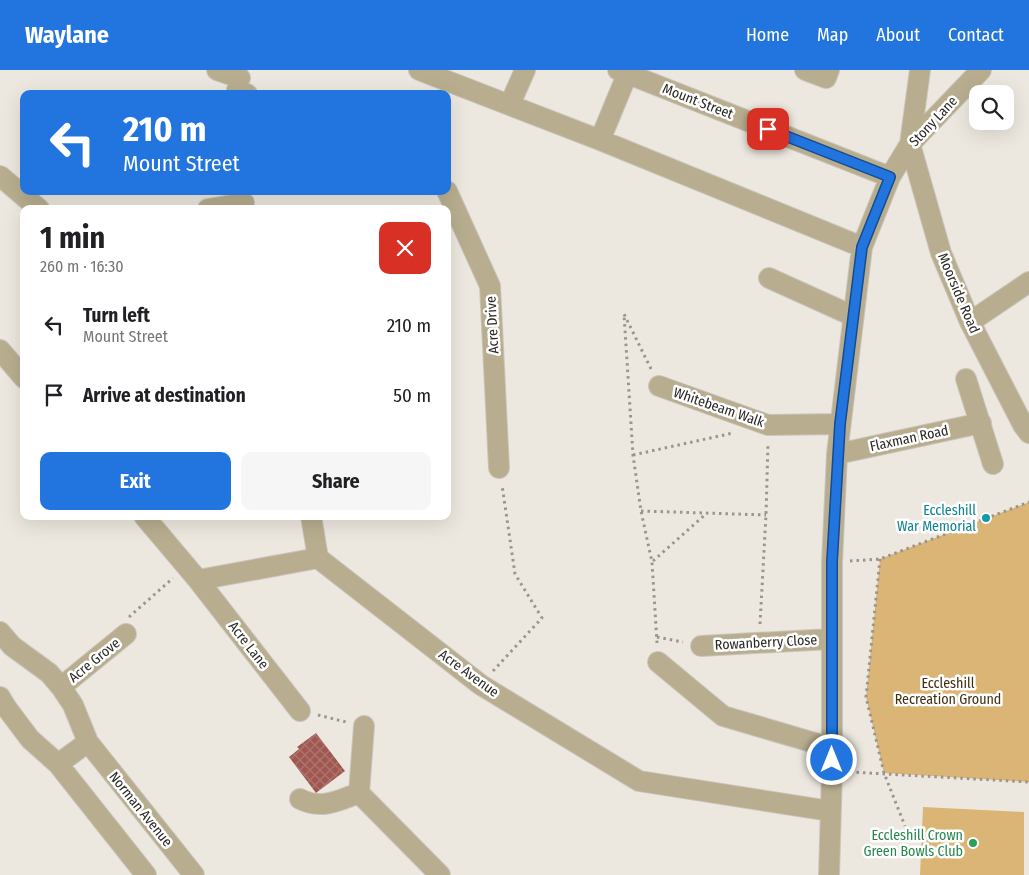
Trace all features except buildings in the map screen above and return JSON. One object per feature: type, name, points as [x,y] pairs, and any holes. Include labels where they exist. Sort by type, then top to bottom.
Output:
[{"type":"street","points":[[217,70],[241,85]]},
{"type":"street","points":[[419,70],[510,104],[862,247]]},
{"type":"street","points":[[510,104],[525,70]]},
{"type":"street","points":[[805,70],[826,78],[829,70]]},
{"type":"street","points":[[910,144],[920,70]]},
{"type":"street","name":"Stony Lane","points":[[829,875],[832,771],[832,562],[837,454],[862,247],[890,177],[910,144],[980,70]]},
{"type":"street","points":[[600,140],[625,71]]},
{"type":"street","name":"Mount Street","points":[[625,71],[890,177]]},
{"type":"street","name":"Moorside Road","points":[[910,144],[941,253],[970,322],[1023,425],[1029,433]]},
{"type":"street","points":[[0,176],[20,193]]},
{"type":"street","points":[[22,195],[34,205]]},
{"type":"street","name":"Acre Drive","points":[[449,195],[490,286],[499,468]]},
{"type":"street","points":[[226,205],[244,201]]},
{"type":"street","points":[[769,278],[853,316]]},
{"type":"street","points":[[970,322],[1029,282]]},
{"type":"street","points":[[0,350],[20,373]]},
{"type":"street","points":[[966,379],[993,464]]},
{"type":"street","name":"Whitebeam Walk","points":[[659,386],[768,425],[840,424]]},
{"type":"street","name":"Flaxman Road","points":[[837,454],[981,422]]},
{"type":"street","points":[[147,520],[192,573],[318,558],[312,520]]},
{"type":"street","name":"Acre Avenue","points":[[318,558],[481,685],[639,781],[830,811]]},
{"type":"street","name":"Acre Lane","points":[[192,573],[300,711]]},
{"type":"street","name":"Acre Grove","points":[[61,687],[126,634]]},
{"type":"street","name":"Rowanberry Close","points":[[701,646],[831,639]]},
{"type":"street","name":"Norman Avenue","points":[[4,644],[49,673],[61,687],[74,705],[88,742],[194,875]]},
{"type":"street","points":[[658,662],[723,716],[832,748]]},
{"type":"street","points":[[0,697],[30,739],[58,764],[146,875]]},
{"type":"street","points":[[364,726],[359,793],[440,875]]},
{"type":"street","points":[[58,764],[88,742]]},
{"type":"street","points":[[300,800],[311,805],[329,804],[359,793]]},
{"type":"path","points":[[658,662],[652,562],[641,511],[633,455],[624,314],[659,386]]},
{"type":"path","points":[[759,642],[766,515],[768,425]]},
{"type":"path","points":[[633,455],[739,432]]},
{"type":"path","points":[[481,685],[542,618],[515,574],[499,468]]},
{"type":"path","points":[[832,562],[880,559],[1029,502]]},
{"type":"path","points":[[641,511],[766,515]]},
{"type":"path","points":[[652,562],[707,513]]},
{"type":"path","points":[[880,559],[866,697],[884,774],[905,826]]},
{"type":"path","points":[[126,634],[124,621],[192,573]]},
{"type":"path","points":[[657,637],[701,646]]},
{"type":"path","points":[[300,711],[364,726]]},
{"type":"path","points":[[832,771],[1029,782]]},
{"type":"green space","name":"Eccleshill Recreation Ground","points":[[1029,502],[1029,782],[884,773],[866,697],[880,559]]},
{"type":"green space","name":"Eccleshill Crown Green Bowls Club","points":[[923,807],[1024,812],[1024,875],[920,875]]},
{"type":"place","name":"Eccleshill War Memorial","points":[[986,518]]},
{"type":"place","name":"Eccleshill Crown Green Bowls Club","points":[[973,843]]},
{"type":"route","points":[[768,129],[890,177],[862,247],[837,454],[832,562],[832,760]]}]
